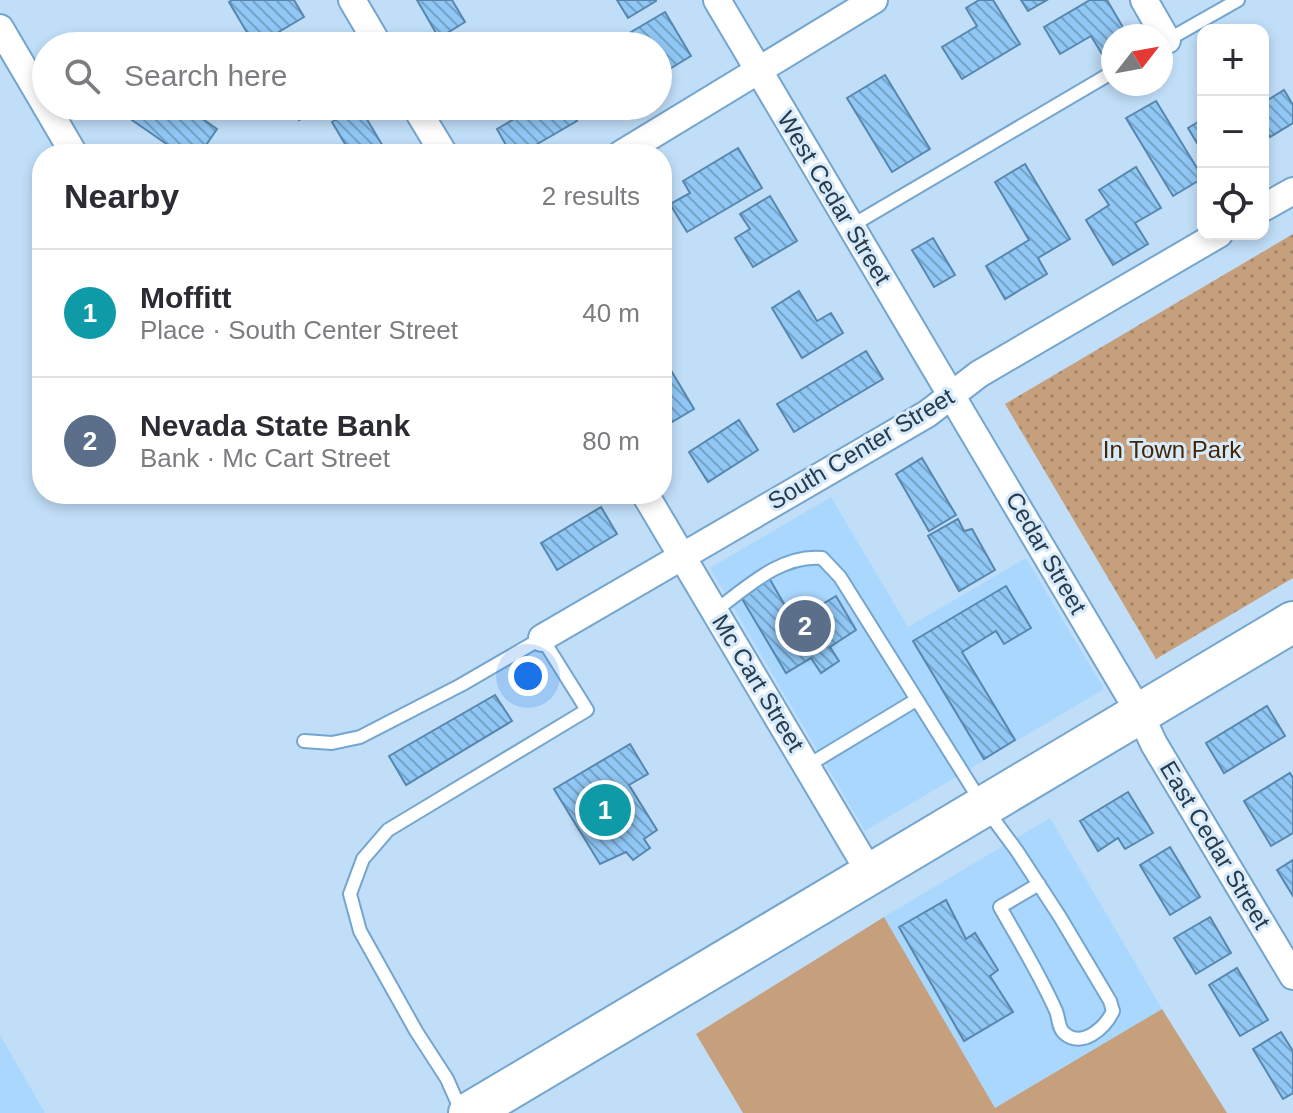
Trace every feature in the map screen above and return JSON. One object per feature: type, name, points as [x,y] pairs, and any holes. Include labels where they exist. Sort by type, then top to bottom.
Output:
[{"type":"main road","points":[[469,1113],[1293,622]]},
{"type":"street","points":[[352,0],[371,32]]},
{"type":"street","name":"West Cedar Street","points":[[717,0],[952,395]]},
{"type":"street","points":[[637,144],[874,0]]},
{"type":"street","points":[[1144,0],[1155,24]]},
{"type":"street","points":[[0,28],[32,82]]},
{"type":"street","points":[[54,120],[68,144]]},
{"type":"street","points":[[423,120],[438,144]]},
{"type":"street","points":[[1269,205],[1293,191]]},
{"type":"street","name":"South Center Street","points":[[542,638],[927,414],[979,374],[1209,240]]},
{"type":"street","name":"Cedar Street","points":[[952,395],[1139,712]]},
{"type":"street","name":"Mc Cart Street","points":[[651,504],[870,873]]},
{"type":"street","name":"East Cedar Street","points":[[1139,712],[1154,744],[1293,976]]},
{"type":"lane","points":[[1173,37],[1238,0]]},
{"type":"lane","points":[[851,226],[1101,79]]},
{"type":"lane","points":[[715,611],[786,563],[806,557],[822,558],[840,577],[983,805],[1039,884],[1110,1001],[1113,1011],[1108,1020],[1090,1036],[1077,1039],[1065,1035],[1060,1028],[1050,999],[1000,907],[1039,884]]},
{"type":"lane","points":[[304,741],[332,743],[360,737],[461,685],[542,638],[587,710],[388,830],[363,859],[350,894],[360,931],[447,1079],[462,1113]]},
{"type":"lane","points":[[807,766],[916,700]]},
{"type":"shaded area","points":[[831,497],[908,627],[1026,558],[1104,689],[865,831],[710,568]]},
{"type":"shaded area","points":[[1050,818],[1162,1009],[995,1108],[884,917]]},
{"type":"shaded area","points":[[0,1035],[45,1113],[0,1113]]},
{"type":"green space","name":"In Town Park","points":[[1293,234],[1293,578],[1156,659],[1005,404]]},
{"type":"green space","points":[[884,917],[995,1108],[1162,1009],[1227,1113],[743,1113],[696,1034]]},
{"type":"building","points":[[294,0],[304,17],[279,32],[247,32],[229,2]]},
{"type":"building","points":[[417,0],[452,0],[465,22],[449,32],[436,32]]},
{"type":"building","points":[[617,0],[656,0],[656,1],[628,18]]},
{"type":"building","points":[[979,0],[993,0],[1020,44],[962,79],[942,47],[977,26],[966,8]]},
{"type":"building","points":[[1021,0],[1047,0],[1028,11]]},
{"type":"building","points":[[1090,0],[1107,0],[1121,24],[1101,24],[1101,52],[1091,36],[1060,54],[1044,27]]},
{"type":"building","points":[[665,12],[691,56],[672,68],[672,32],[631,32]]},
{"type":"building","points":[[885,75],[930,149],[892,172],[847,98]]},
{"type":"building","points":[[1284,90],[1293,105],[1293,123],[1270,137],[1269,135],[1269,99]]},
{"type":"building","points":[[1156,101],[1197,168],[1197,182],[1173,196],[1126,118]]},
{"type":"building","points":[[132,120],[204,120],[217,129],[207,144],[167,144]]},
{"type":"building","points":[[367,120],[382,144],[345,144],[332,122]]},
{"type":"building","points":[[512,120],[577,121],[537,144],[505,144],[497,129]]},
{"type":"building","points":[[1197,123],[1197,143],[1188,128]]},
{"type":"building","points":[[738,148],[762,188],[687,232],[672,207],[672,203],[690,193],[683,181]]},
{"type":"building","points":[[1025,164],[1070,239],[1038,258],[1047,274],[1005,299],[986,266],[1029,240],[995,182]]},
{"type":"building","points":[[1136,167],[1161,208],[1135,223],[1148,244],[1113,265],[1086,220],[1109,205],[1099,190]]},
{"type":"building","points":[[770,196],[797,241],[753,267],[735,238],[750,229],[740,214]]},
{"type":"building","points":[[933,238],[955,275],[934,287],[912,250]]},
{"type":"building","points":[[799,291],[817,321],[831,313],[843,333],[802,358],[772,308]]},
{"type":"building","points":[[866,351],[883,379],[794,432],[777,404]]},
{"type":"building","points":[[672,372],[694,409],[672,422]]},
{"type":"building","points":[[739,420],[758,450],[708,482],[689,452]]},
{"type":"building","points":[[922,458],[956,515],[929,531],[896,474]]},
{"type":"building","points":[[601,507],[617,534],[557,570],[541,543]]},
{"type":"building","points":[[958,519],[964,531],[972,529],[995,570],[959,591],[928,536]]},
{"type":"building","points":[[769,578],[794,621],[836,596],[856,630],[830,647],[839,661],[821,673],[811,658],[786,673],[741,597]]},
{"type":"building","points":[[1006,586],[1031,628],[1004,644],[996,631],[962,652],[1015,740],[984,759],[913,641]]},
{"type":"building","points":[[495,695],[512,721],[406,785],[389,756]]},
{"type":"building","points":[[1267,706],[1285,736],[1224,773],[1206,743]]},
{"type":"building","points":[[630,744],[648,774],[629,785],[657,830],[644,839],[650,848],[633,860],[626,852],[600,864],[554,789]]},
{"type":"building","points":[[1290,773],[1293,778],[1293,833],[1271,846],[1244,801]]},
{"type":"building","points":[[1128,792],[1153,833],[1125,849],[1118,838],[1098,851],[1080,821]]},
{"type":"building","points":[[1170,847],[1200,897],[1170,915],[1140,865]]},
{"type":"building","points":[[1293,860],[1293,896],[1277,870]]},
{"type":"building","points":[[946,900],[966,939],[975,933],[998,970],[990,976],[1013,1012],[964,1041],[899,927]]},
{"type":"building","points":[[1210,917],[1231,953],[1196,974],[1174,938]]},
{"type":"building","points":[[1237,968],[1268,1020],[1240,1036],[1209,985]]},
{"type":"building","points":[[1281,1032],[1293,1051],[1293,1093],[1283,1099],[1253,1049]]},
{"type":"place","name":"Nevada State Bank","points":[[805,626]]},
{"type":"place","name":"Moffitt","points":[[605,810]]}]
